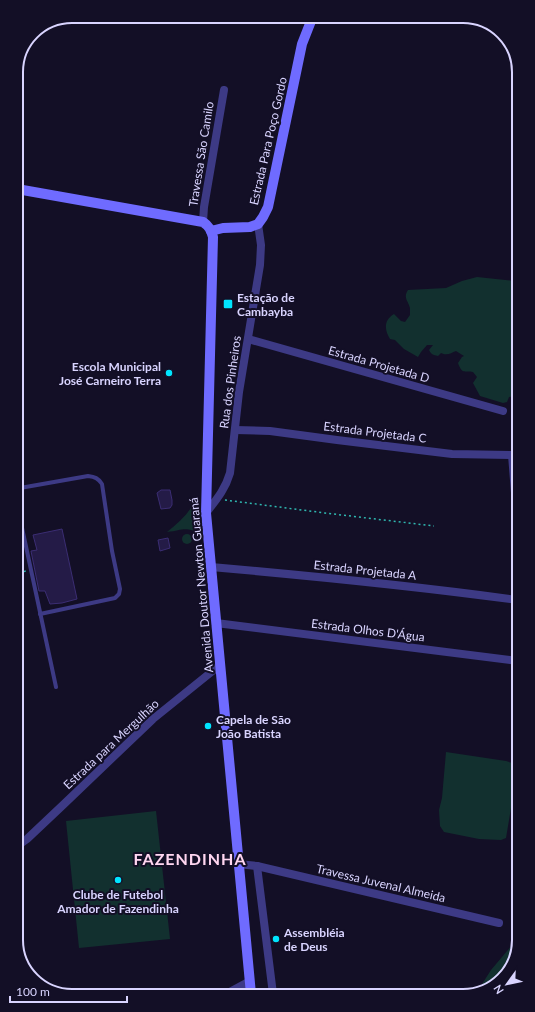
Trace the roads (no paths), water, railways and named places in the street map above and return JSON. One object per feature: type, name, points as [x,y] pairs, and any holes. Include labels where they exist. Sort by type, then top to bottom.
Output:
[{"type":"main road","name":"Estrada Para Poço Gordo","points":[[211,231],[223,228],[250,227],[258,224],[263,218],[268,207],[302,44],[311,23]]},
{"type":"main road","points":[[23,190],[203,222],[208,225],[211,231]]},
{"type":"main road","name":"Avenida Doutor Newton Guaraná","points":[[211,231],[213,237],[206,513],[251,989]]},
{"type":"street","name":"Travessa São Camilo","points":[[203,222],[204,207],[224,90]]},
{"type":"street","name":"Rua dos Pinheiros","points":[[206,513],[226,484],[230,473],[239,392],[260,265],[261,245],[258,224]]},
{"type":"street","name":"Estrada Projetada D","points":[[248,339],[504,411]]},
{"type":"street","name":"Estrada Projetada C","points":[[235,430],[270,431],[452,454],[512,455]]},
{"type":"street","name":"Estrada Projetada A","points":[[211,567],[371,582],[512,599]]},
{"type":"street","name":"Estrada Olhos D'Água","points":[[216,623],[512,659]]},
{"type":"street","name":"Estrada para Mergulhão","points":[[23,842],[153,719],[220,665]]},
{"type":"street","name":"Travessa Juvenal Almeida","points":[[238,864],[257,866],[499,923]]},
{"type":"street","points":[[257,866],[272,989]]},
{"type":"street","points":[[235,989],[250,980]]},
{"type":"lane","points":[[23,487],[88,476],[99,479],[102,484],[112,551],[120,589],[119,594],[115,598],[40,614]]},
{"type":"lane","points":[[23,534],[56,687]]},
{"type":"place","name":"Estação de Cambayba","points":[[228,304]]},
{"type":"place","name":"Escola Municipal José Carneiro Terra","points":[[169,373]]},
{"type":"place","name":"Capela de São João Batista","points":[[208,726]]},
{"type":"place","name":"Clube de Futebol Amador de Fazendinha","points":[[118,880]]},
{"type":"place","name":"Assembléia de Deus","points":[[276,939]]},
{"type":"district","name":"FAZENDINHA","points":[[190,858]]}]
